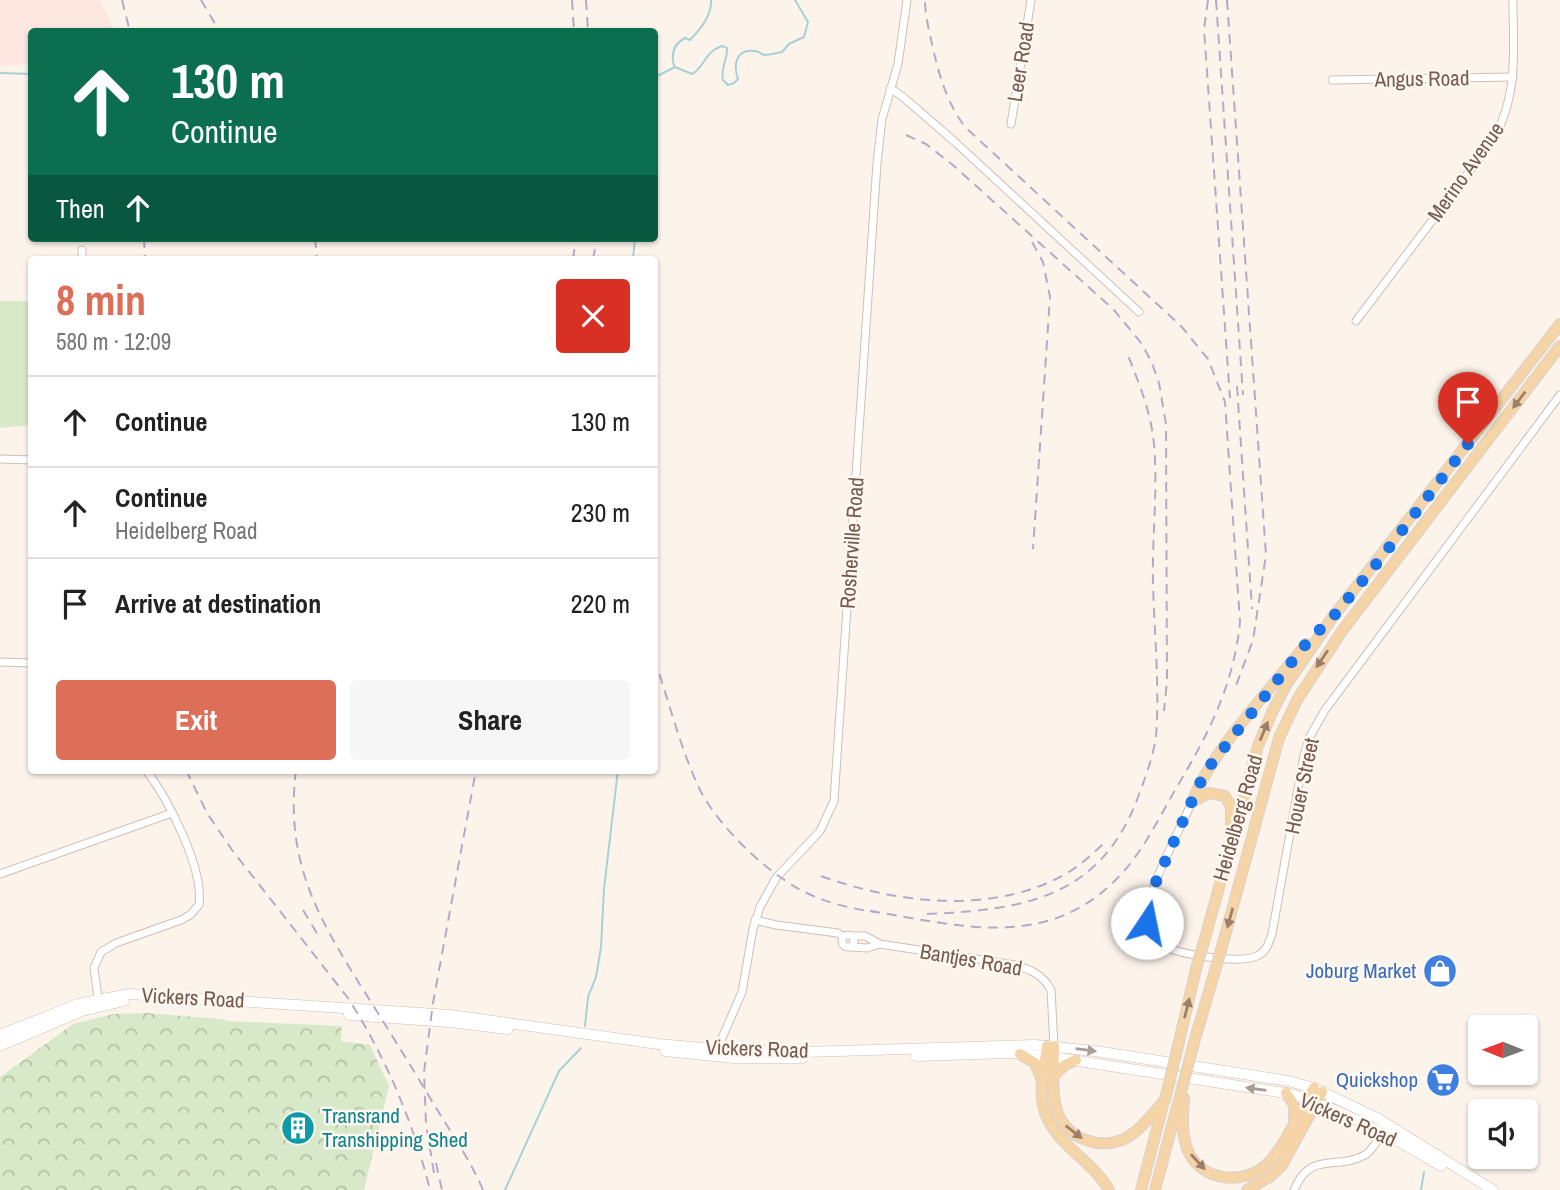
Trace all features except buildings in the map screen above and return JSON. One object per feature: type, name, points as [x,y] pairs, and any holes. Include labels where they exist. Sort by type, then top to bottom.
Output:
[{"type":"main road","name":"Heidelberg Road","points":[[1141,1190],[1196,969],[1253,762],[1273,709],[1288,682],[1332,618],[1560,324]]},
{"type":"main road","name":"Heidelberg Road","points":[[1154,1190],[1182,1099],[1193,1046],[1279,738],[1297,700],[1342,631],[1560,346]]},
{"type":"main road","points":[[1192,802],[1199,785],[1222,750],[1309,640],[1332,618]]},
{"type":"main road","points":[[1192,802],[1214,792],[1228,800],[1232,820],[1226,862]]},
{"type":"main road","name":"Vickers Road","points":[[0,1035],[63,1009],[129,994],[412,1012],[767,1059],[1020,1054],[1050,1051],[1076,1060],[1286,1093],[1311,1101],[1382,1133],[1480,1190]]},
{"type":"main road","name":"Vickers Road","points":[[0,1046],[99,1002]]},
{"type":"main road","points":[[1050,1051],[1055,1105],[1060,1118],[1071,1132],[1092,1142],[1117,1142],[1133,1134],[1165,1100]]},
{"type":"main road","points":[[1050,1051],[1043,1084],[1043,1104],[1050,1124],[1103,1179],[1109,1190]]},
{"type":"main road","name":"Vickers Road","points":[[716,1053],[1050,1051],[1268,1078],[1318,1090],[1377,1118],[1493,1190]]},
{"type":"main road","points":[[1020,1054],[1035,1063],[1043,1084]]},
{"type":"main road","points":[[1054,1076],[1065,1065],[1076,1060]]},
{"type":"main road","points":[[1247,1190],[1271,1176],[1282,1165],[1318,1090]]},
{"type":"main road","points":[[1286,1093],[1294,1105],[1294,1120]]},
{"type":"main road","points":[[1182,1099],[1183,1132],[1188,1151],[1200,1166],[1224,1178],[1245,1177],[1261,1169],[1272,1159],[1294,1120],[1311,1101]]},
{"type":"street","name":"Rosherville Road","points":[[716,1053],[742,992],[755,920],[776,878],[820,831],[834,801],[877,163],[882,119],[898,64],[907,0]]},
{"type":"street","name":"Leer Road","points":[[1011,124],[1031,0]]},
{"type":"street","name":"Merino Avenue","points":[[1356,321],[1494,139],[1508,110],[1513,77],[1513,0]]},
{"type":"street","name":"Angus Road","points":[[1332,80],[1513,77]]},
{"type":"street","points":[[890,88],[955,142],[1139,312]]},
{"type":"street","name":"Houer Street","points":[[1192,802],[1149,901],[1147,923],[1151,933],[1155,939],[1172,949],[1226,959],[1256,956],[1263,952],[1272,934],[1309,738],[1325,710],[1560,395]]},
{"type":"street","points":[[0,458],[28,460]]},
{"type":"street","points":[[0,662],[28,663]]},
{"type":"street","points":[[99,1002],[94,968],[98,956],[106,948],[181,920],[199,905],[198,883],[183,836],[148,774]]},
{"type":"street","points":[[0,874],[172,813]]},
{"type":"street","points":[[755,920],[838,933],[843,937]]},
{"type":"street","points":[[847,934],[852,936],[854,943],[851,947],[844,946],[841,942],[843,937],[847,934]]},
{"type":"street","name":"Bantjes Road","points":[[852,936],[865,936],[880,944],[1015,965],[1035,972],[1051,990],[1054,1011],[1050,1051]]},
{"type":"street","name":"Bantjes Road","points":[[851,947],[867,948],[880,944]]},
{"type":"street","points":[[1294,1190],[1307,1169],[1316,1164],[1364,1155],[1372,1149],[1382,1133]]},
{"type":"shaded area","points":[[0,0],[100,0],[113,28],[28,28],[28,64],[0,66]]},
{"type":"green space","points":[[0,301],[28,301],[28,425],[0,428]]},
{"type":"green space","points":[[146,1013],[228,1021],[342,1026],[341,1041],[370,1045],[389,1086],[364,1190],[0,1190],[0,1077],[73,1024],[113,1014]]},
{"type":"waterway","points":[[674,66],[675,46],[685,38],[690,40],[702,26],[710,11],[711,0]]},
{"type":"waterway","points":[[658,76],[675,67],[692,74],[712,52],[722,46],[727,48],[722,71],[723,80],[728,85],[734,83],[738,79],[737,59],[743,53],[754,51],[765,55],[782,52],[789,44],[804,37],[808,22],[795,0]]},
{"type":"waterway","points":[[0,73],[28,74]]},
{"type":"waterway","points":[[633,256],[635,242]]},
{"type":"waterway","points":[[585,1026],[588,997],[596,977],[601,947],[604,889],[618,774]]},
{"type":"waterway","points":[[505,1190],[559,1071],[581,1048]]},
{"type":"waterway","points":[[1421,1190],[1424,1172]]},
{"type":"railway","points":[[122,0],[129,28]]},
{"type":"railway","points":[[201,0],[218,28]]},
{"type":"railway","points":[[572,0],[574,28]]},
{"type":"railway","points":[[586,0],[588,28]]},
{"type":"railway","points":[[870,911],[972,927],[1005,927],[1037,924],[1067,914],[1096,897],[1124,871],[1139,851],[1200,746],[1226,687],[1240,622],[1225,402],[1208,359],[1181,326],[965,127],[948,97],[941,77],[928,28],[925,0]]},
{"type":"railway","points":[[1208,0],[1204,29],[1230,398]]},
{"type":"railway","points":[[1216,0],[1243,395]]},
{"type":"railway","points":[[1227,0],[1266,555],[1253,640],[1234,691]]},
{"type":"railway","points":[[906,135],[926,144],[954,166],[1114,310],[1142,344],[1152,363],[1159,383],[1166,424],[1167,681],[1164,711]]},
{"type":"railway","points":[[144,242],[145,256]]},
{"type":"railway","points":[[315,242],[317,256]]},
{"type":"railway","points":[[573,256],[575,242]]},
{"type":"railway","points":[[594,256],[596,242]]},
{"type":"railway","points":[[1032,242],[1043,262],[1050,297],[1033,549]]},
{"type":"railway","points":[[927,914],[962,912],[1026,902],[1055,892],[1080,877],[1103,857],[1122,831],[1143,783],[1155,744],[1157,718],[1153,582],[1155,461],[1147,409],[1127,353]]},
{"type":"railway","points":[[1237,386],[1252,609]]},
{"type":"railway","points":[[658,670],[700,790],[734,837],[766,866],[800,889],[839,905],[878,912]]},
{"type":"railway","points":[[188,774],[207,813],[232,850],[348,998],[362,1021],[407,1115],[430,1190]]},
{"type":"railway","points":[[296,774],[296,836],[302,865],[323,920],[464,1152],[483,1190]]},
{"type":"railway","points":[[434,1173],[426,1124],[424,1072],[433,1003],[475,774]]},
{"type":"railway","points":[[821,876],[907,898],[968,901],[1026,891],[1054,880],[1082,863],[1106,841]]},
{"type":"railway","points":[[303,910],[318,935]]},
{"type":"railway","points":[[436,1163],[442,1190]]},
{"type":"place","name":"Joburg Market","points":[[1440,971]]},
{"type":"place","name":"Quickshop","points":[[1443,1080]]},
{"type":"place","name":"Transrand Transhipping Shed","points":[[298,1128]]},
{"type":"route","points":[[1147,923],[1149,901],[1155,884],[1209,767],[1309,640],[1332,618],[1378,562],[1468,444]]}]
